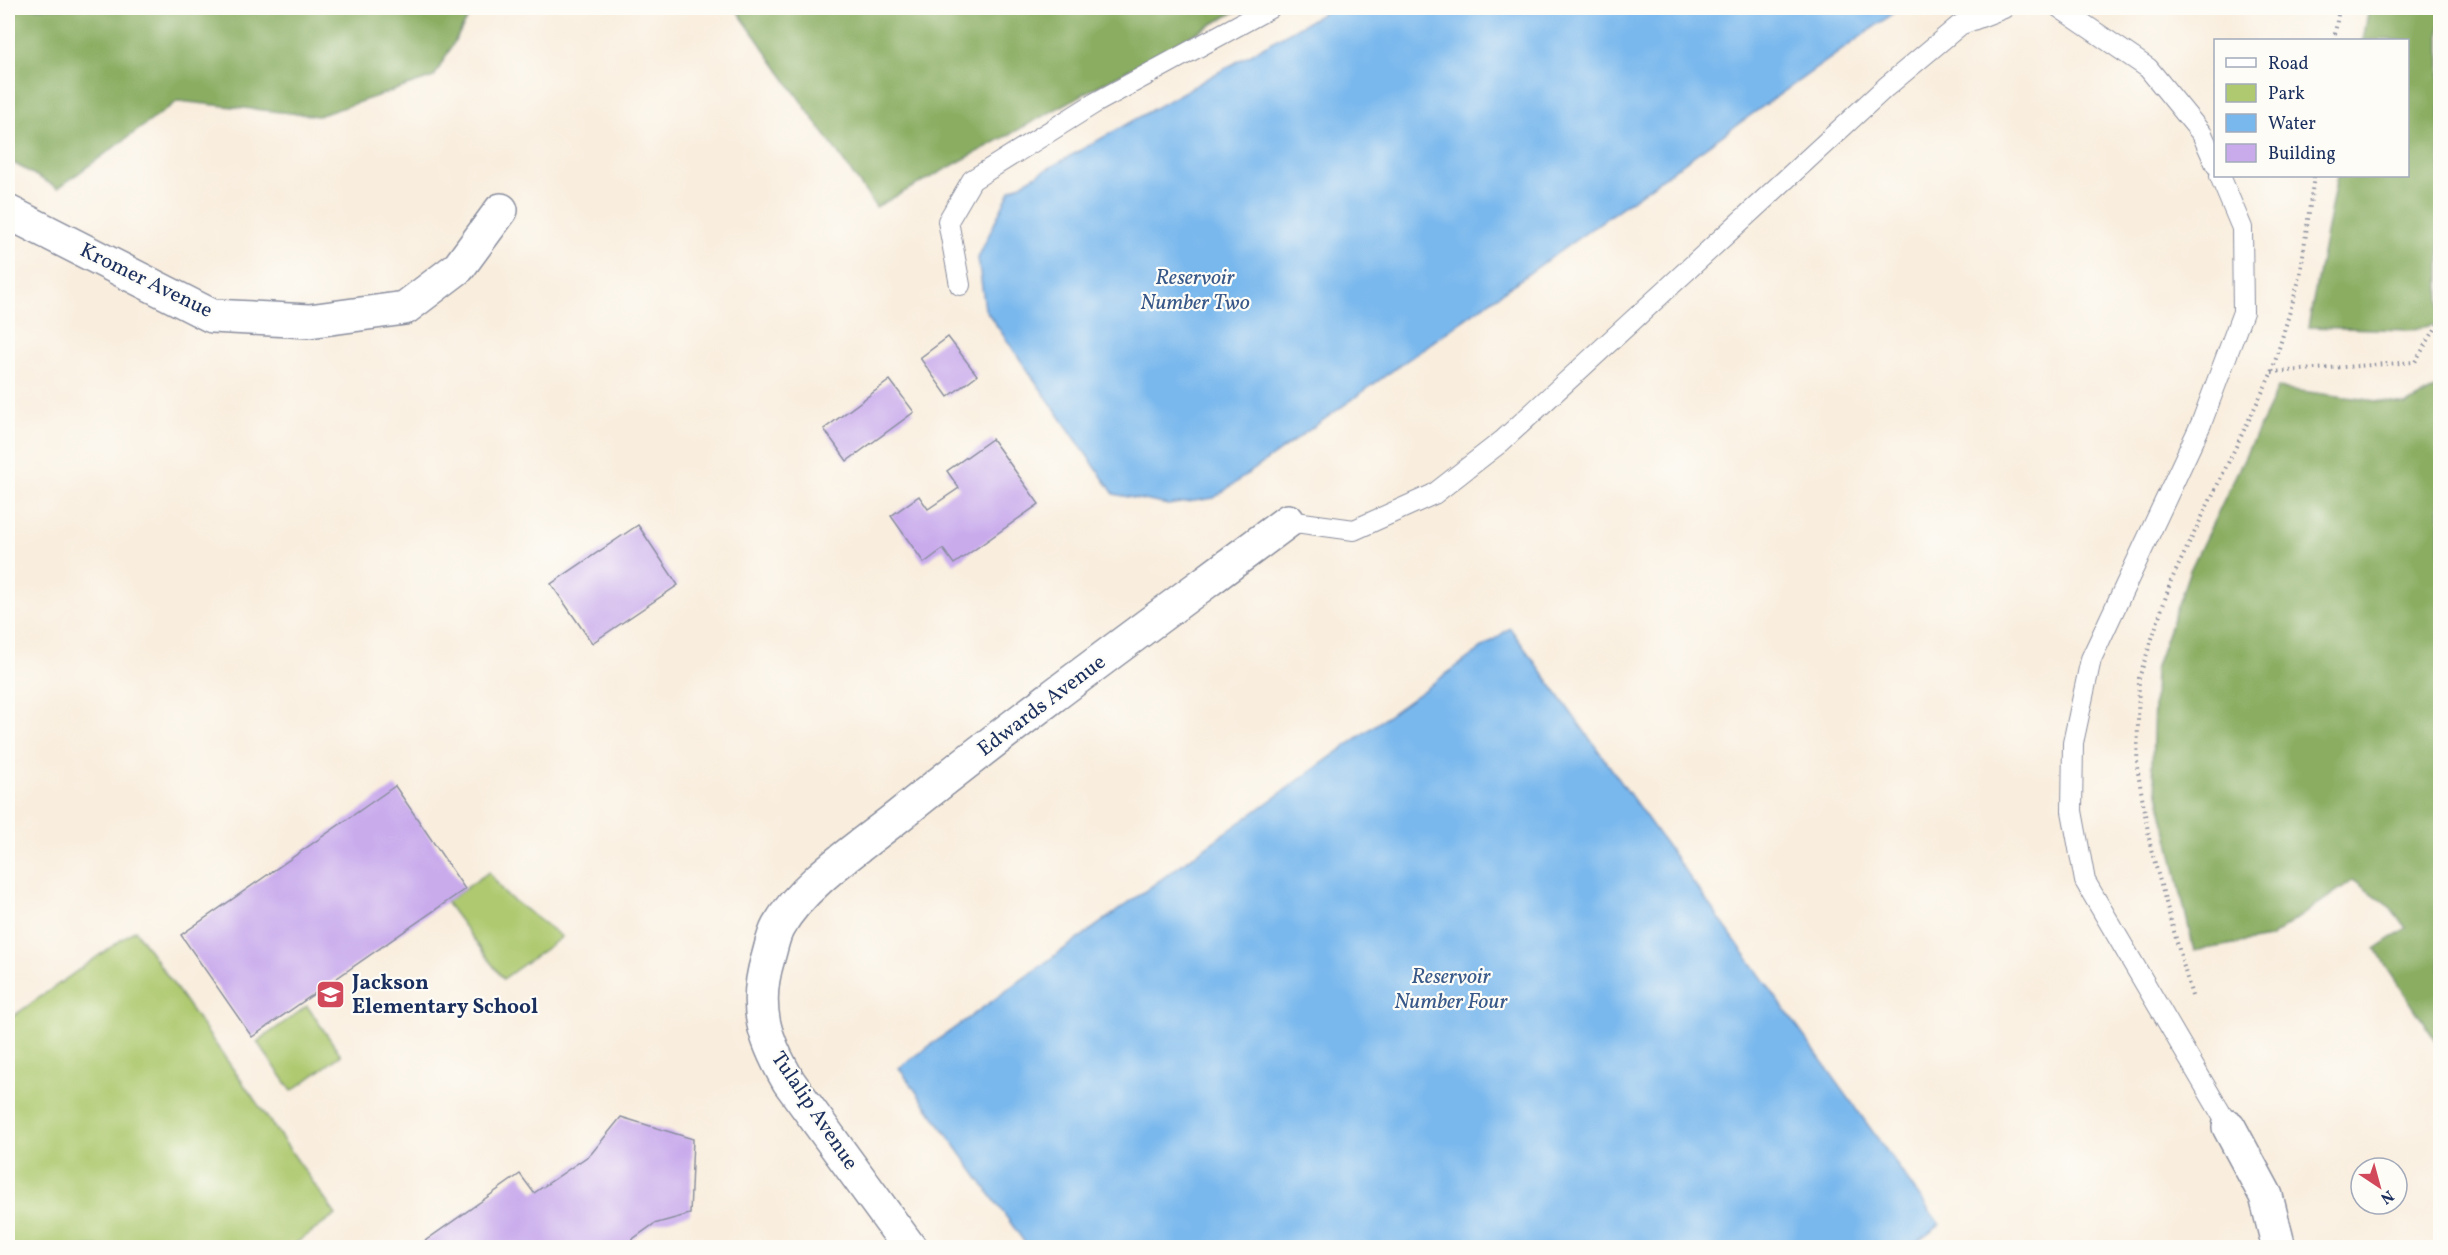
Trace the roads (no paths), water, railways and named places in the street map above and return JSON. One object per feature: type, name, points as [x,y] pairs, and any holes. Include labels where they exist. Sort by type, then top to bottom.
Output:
[{"type":"street","name":"Kromer Avenue","points":[[8,212],[212,316],[309,321],[405,308],[459,267],[501,210]]},
{"type":"street","name":"Edwards Avenue","points":[[800,896],[949,775],[1288,521]]},
{"type":"street","name":"Tulalip Avenue","points":[[800,896],[777,929],[761,981],[761,1008],[765,1034],[789,1082],[910,1248]]},
{"type":"street","points":[[2229,1127],[2266,1196],[2278,1248]]},
{"type":"lane","points":[[960,285],[948,221],[972,180],[1095,103],[1270,8]]},
{"type":"lane","points":[[1288,521],[1354,530],[1434,494],[1502,441],[1886,87],[1960,25],[2004,8]]},
{"type":"lane","points":[[2060,8],[2148,68],[2202,134],[2214,161]]},
{"type":"lane","points":[[2220,177],[2242,228],[2243,312],[2201,424],[2091,659],[2073,743],[2072,811],[2085,881],[2229,1127]]},
{"type":"water","name":"Reservoir Number Two","points":[[1332,8],[1898,8],[1214,498],[1168,505],[1114,494],[985,309],[978,258],[1010,190]]},
{"type":"water","name":"Reservoir Number Four","points":[[1510,628],[1940,1225],[1909,1248],[1028,1247],[899,1068]]},
{"type":"place","name":"Jackson Elementary School","points":[[331,995]]}]
